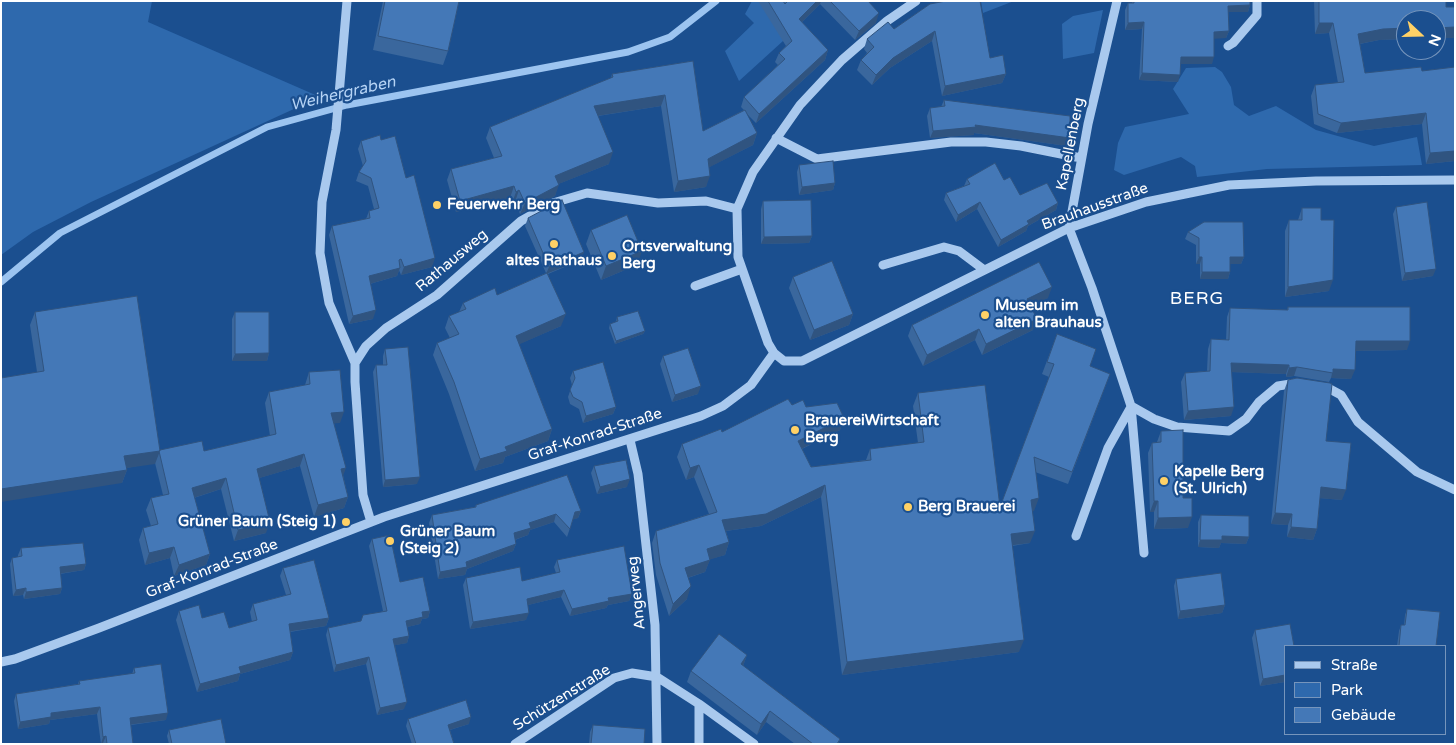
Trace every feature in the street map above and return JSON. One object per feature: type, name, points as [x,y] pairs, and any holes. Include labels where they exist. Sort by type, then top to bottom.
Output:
[{"type":"street","points":[[347,1],[337,118],[322,202],[320,253],[328,303],[355,363],[354,382],[363,495],[371,522]]},
{"type":"street","points":[[774,353],[762,329],[742,269],[737,249],[737,209],[753,172],[800,105],[842,60],[888,21],[916,1]]},
{"type":"street","name":"Kapellenberg","points":[[1068,228],[1117,1]]},
{"type":"street","points":[[1228,46],[1233,43],[1257,15],[1257,1]]},
{"type":"street","points":[[776,138],[817,159],[951,142],[986,142],[1021,146],[1082,158]]},
{"type":"street","name":"Brauhausstraße","points":[[774,353],[784,361],[802,361],[1068,228],[1146,202],[1229,185],[1316,181],[1455,180]]},
{"type":"street","name":"Rathausweg","points":[[355,363],[366,346],[386,328],[436,295],[521,221],[552,203],[587,193],[658,203],[706,202],[737,209]]},
{"type":"street","points":[[1068,228],[1092,288],[1131,406],[1144,554]]},
{"type":"street","points":[[883,265],[944,247],[959,251],[983,269]]},
{"type":"street","points":[[695,286],[742,269]]},
{"type":"street","name":"Graf-Konrad-Straße","points":[[1,662],[80,635],[371,522],[630,440],[723,406],[751,384],[774,353]]},
{"type":"street","points":[[1131,406],[1154,419],[1177,427],[1229,431],[1246,419],[1259,402],[1278,386],[1293,382],[1328,388],[1341,395],[1358,422],[1417,472],[1455,490]]},
{"type":"street","points":[[1076,536],[1108,448],[1131,406]]},
{"type":"street","name":"Angerweg","points":[[630,440],[638,474],[655,625],[657,744]]},
{"type":"street","name":"Schützenstraße","points":[[515,744],[614,678],[632,674],[657,677],[699,704],[754,744]]},
{"type":"street","points":[[699,704],[699,744]]},
{"type":"green space","points":[[1,1],[152,1],[148,22],[320,97],[91,202],[33,232],[1,255]]},
{"type":"green space","points":[[752,1],[793,1],[783,41],[739,81],[725,51],[754,23],[745,14]]},
{"type":"green space","points":[[981,1],[1014,1],[983,13]]},
{"type":"green space","points":[[1103,10],[1094,53],[1063,59],[1062,24],[1073,16]]},
{"type":"green space","points":[[1215,67],[1222,72],[1231,87],[1234,105],[1249,116],[1276,106],[1316,130],[1374,146],[1417,137],[1422,165],[1267,169],[1197,177],[1195,166],[1181,157],[1124,175],[1114,170],[1118,143],[1125,127],[1189,114],[1173,89],[1186,68]]},
{"type":"building","points":[[385,1],[459,1],[448,51],[378,36]]},
{"type":"building","points":[[768,1],[783,1],[785,4],[788,1],[817,1],[799,19],[828,50],[759,114],[744,97],[785,59],[779,53],[792,41]]},
{"type":"building","points":[[830,1],[868,1],[879,13],[859,31]]},
{"type":"building","points":[[946,1],[980,1],[990,58],[1003,55],[1006,74],[945,86],[935,31],[893,58],[876,75],[861,60],[874,47],[867,39],[888,22],[894,29],[930,4]]},
{"type":"building","points":[[1134,1],[1250,1],[1250,5],[1228,6],[1229,31],[1214,32],[1214,57],[1181,57],[1180,75],[1142,73],[1144,22],[1128,23],[1128,3],[1134,3]]},
{"type":"building","points":[[1319,1],[1446,1],[1446,7],[1455,7],[1455,27],[1446,27],[1446,10],[1396,10],[1396,28],[1358,34],[1365,73],[1421,67],[1422,71],[1455,67],[1455,151],[1430,153],[1426,113],[1341,123],[1318,114],[1315,85],[1344,82],[1333,23],[1319,23]]},
{"type":"building","points":[[693,61],[703,131],[745,110],[757,133],[708,159],[710,176],[678,181],[665,95],[594,106],[613,152],[555,176],[559,185],[525,203],[519,190],[516,192],[514,186],[460,201],[451,169],[502,156],[490,127],[613,77],[612,74]]},
{"type":"building","points":[[944,100],[1070,116],[1070,138],[975,125],[976,127],[933,131],[930,108],[945,106]]},
{"type":"building","points":[[380,135],[381,140],[395,136],[406,178],[414,175],[435,258],[404,267],[401,259],[399,260],[400,268],[369,276],[376,310],[353,316],[332,226],[370,218],[369,211],[379,208],[371,178],[359,172],[366,161],[361,141]]},
{"type":"building","points":[[833,161],[835,183],[802,187],[799,165]]},
{"type":"building","points":[[995,163],[1004,180],[1010,177],[1020,195],[1047,183],[1058,203],[1027,221],[1029,224],[1001,240],[980,202],[958,215],[946,193],[970,184],[967,179]]},
{"type":"building","name":"altes Rathaus","points":[[562,200],[584,252],[549,267],[528,218]]},
{"type":"building","points":[[811,200],[812,236],[764,237],[763,201]]},
{"type":"building","points":[[1427,202],[1436,269],[1405,273],[1396,207]]},
{"type":"building","points":[[1302,208],[1321,208],[1321,220],[1334,220],[1333,280],[1288,287],[1289,220],[1302,220]]},
{"type":"building","points":[[627,215],[642,251],[606,266],[591,230]]},
{"type":"building","points":[[1204,222],[1243,222],[1244,257],[1230,257],[1230,272],[1202,272],[1202,257],[1199,257],[1199,238],[1188,232]]},
{"type":"building","points":[[832,261],[853,314],[814,330],[793,277]]},
{"type":"building","points":[[1039,262],[1052,287],[1027,299],[1037,319],[986,344],[979,329],[927,355],[912,325]]},
{"type":"building","points":[[547,273],[566,314],[516,336],[552,429],[505,447],[507,451],[480,459],[454,382],[437,343],[459,334],[449,316],[466,309],[463,303],[495,288],[497,295]]},
{"type":"building","points":[[137,296],[160,451],[124,456],[127,470],[1,489],[1,378],[44,371],[35,312]]},
{"type":"building","points":[[1288,307],[1410,307],[1410,341],[1356,341],[1355,370],[1333,369],[1333,373],[1297,367],[1289,368],[1289,365],[1231,363],[1234,407],[1188,411],[1185,373],[1210,371],[1211,339],[1229,340],[1230,308],[1288,310]]},
{"type":"building","points":[[638,311],[645,331],[616,341],[610,324],[618,321],[617,317]]},
{"type":"building","points":[[235,312],[269,312],[269,353],[235,354]]},
{"type":"building","points":[[1057,334],[1096,349],[1090,366],[1110,374],[1072,472],[1034,457],[1039,498],[1031,500],[1035,531],[1011,534],[1024,640],[847,662],[825,485],[766,514],[722,520],[729,542],[707,549],[710,560],[685,568],[691,586],[673,604],[660,563],[656,531],[717,512],[699,465],[690,468],[682,444],[721,429],[722,432],[788,399],[792,405],[803,400],[806,407],[837,403],[844,418],[798,441],[811,467],[871,460],[870,449],[924,442],[918,393],[985,385],[1000,507],[1054,364],[1047,362]]},
{"type":"building","points":[[408,347],[420,477],[385,480],[376,365],[387,365],[385,349]]},
{"type":"building","points":[[688,348],[701,386],[675,395],[663,356]]},
{"type":"building","points":[[603,362],[616,407],[586,416],[582,402],[573,397],[570,390],[575,378],[573,371]]},
{"type":"building","points":[[340,370],[344,412],[331,413],[346,468],[341,469],[348,497],[318,505],[304,454],[257,469],[270,522],[238,530],[226,478],[192,488],[210,554],[179,565],[174,547],[149,553],[143,528],[158,524],[151,498],[169,494],[160,450],[202,441],[204,451],[276,434],[269,392],[310,384],[309,372]]},
{"type":"building","points":[[1297,378],[1332,384],[1326,441],[1351,443],[1346,490],[1321,487],[1317,529],[1291,527],[1292,514],[1275,513],[1288,380]]},
{"type":"building","name":"Kapelle Berg (St. Ulrich)","points":[[1183,430],[1183,498],[1192,498],[1192,517],[1158,518],[1158,501],[1154,501],[1152,443],[1161,442],[1161,431]]},
{"type":"building","points":[[626,460],[630,479],[600,487],[594,466]]},
{"type":"building","points":[[567,475],[581,511],[575,512],[570,529],[556,514],[529,523],[531,528],[514,533],[516,544],[466,562],[467,567],[440,572],[432,515],[476,507],[476,505]]},
{"type":"building","points":[[1201,515],[1249,516],[1249,537],[1222,536],[1222,540],[1200,540]]},
{"type":"building","points":[[390,535],[400,582],[423,577],[430,611],[422,612],[423,617],[406,621],[409,636],[393,639],[407,702],[380,708],[369,657],[336,665],[328,628],[361,621],[363,615],[387,611],[372,539]]},
{"type":"building","points":[[83,543],[86,564],[60,567],[62,588],[26,592],[26,588],[16,590],[12,558],[22,556],[21,548]]},
{"type":"building","points":[[624,546],[632,594],[608,598],[609,601],[572,609],[564,590],[527,599],[529,613],[473,622],[466,578],[520,567],[522,581],[560,572],[557,560]]},
{"type":"building","points":[[314,560],[329,618],[289,624],[293,652],[239,667],[241,673],[200,684],[179,611],[199,605],[202,618],[224,612],[229,628],[257,620],[253,604],[291,594],[283,568]]},
{"type":"building","points":[[1221,573],[1225,605],[1180,611],[1176,579]]},
{"type":"building","points":[[1407,609],[1440,612],[1436,645],[1399,645],[1401,625],[1405,625]]},
{"type":"building","points":[[1290,624],[1294,645],[1284,645],[1284,675],[1263,679],[1255,630]]},
{"type":"building","points":[[719,634],[747,655],[741,664],[840,739],[837,744],[813,744],[770,711],[761,724],[691,671]]},
{"type":"building","points":[[161,664],[168,713],[130,718],[133,744],[107,744],[106,736],[103,737],[100,707],[51,713],[51,717],[20,722],[16,694],[80,684],[79,681],[135,673],[134,668]]},
{"type":"building","points":[[466,700],[471,717],[448,725],[454,744],[416,744],[408,719]]},
{"type":"building","points":[[221,719],[226,744],[172,744],[169,730]]},
{"type":"building","points":[[593,725],[645,729],[644,744],[591,744]]},
{"type":"waterway","name":"Weihergraben","points":[[1,282],[60,233],[267,127],[347,105],[628,52],[670,37],[716,1]]},
{"type":"place","name":"Feuerwehr Berg","points":[[437,205]]},
{"type":"place","name":"altes Rathaus","points":[[554,244]]},
{"type":"place","name":"Ortsverwaltung Berg","points":[[612,256]]},
{"type":"place","name":"Museum im alten Brauhaus","points":[[985,315]]},
{"type":"place","name":"BrauereiWirtschaft Berg","points":[[795,430]]},
{"type":"place","name":"Kapelle Berg (St. Ulrich)","points":[[1164,481]]},
{"type":"place","name":"Berg Brauerei","points":[[908,507]]},
{"type":"place","name":"Grüner Baum (Steig 1)","points":[[346,522]]},
{"type":"place","name":"Grüner Baum (Steig 2)","points":[[390,541]]},
{"type":"district","name":"BERG","points":[[1197,299]]}]
